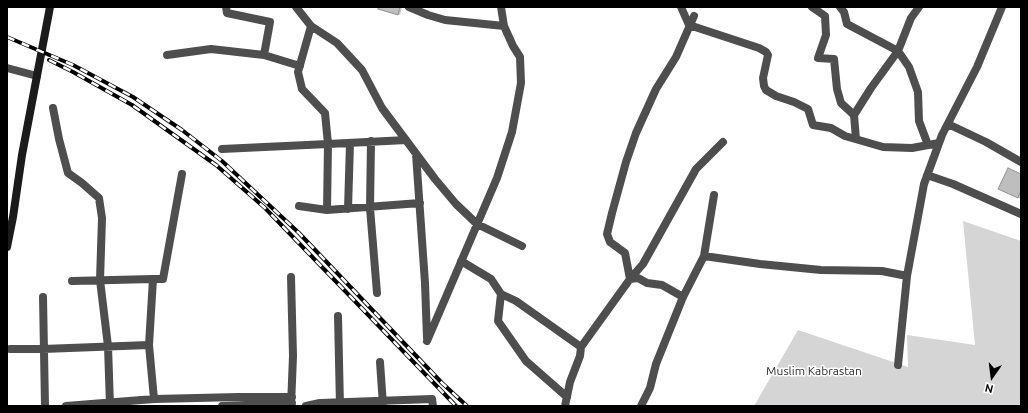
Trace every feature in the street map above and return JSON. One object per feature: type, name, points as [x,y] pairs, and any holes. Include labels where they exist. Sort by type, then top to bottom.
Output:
[{"type":"street","points":[[7,246],[22,154],[50,7]]},
{"type":"street","points":[[226,7],[227,13],[270,22],[264,55]]},
{"type":"street","points":[[296,7],[311,26],[337,43],[362,70],[382,108],[435,179],[456,204],[477,224],[522,246]]},
{"type":"street","points":[[410,7],[428,15],[445,20],[504,26]]},
{"type":"street","points":[[416,153],[425,283],[427,341],[496,178],[512,132],[521,83],[520,57],[504,26],[502,7]]},
{"type":"street","points":[[681,7],[689,25],[763,50],[768,55],[763,78],[766,90],[776,96],[794,102],[808,109],[813,125],[831,128],[845,136],[883,147],[912,148],[939,143]]},
{"type":"street","points":[[812,7],[825,16],[826,35],[818,58],[834,59],[837,89],[841,103],[854,115]]},
{"type":"street","points":[[840,7],[844,12],[847,24],[898,51],[909,67],[918,92],[919,121],[928,145]]},
{"type":"street","points":[[856,139],[854,115],[871,88],[898,51],[912,18],[919,7]]},
{"type":"street","points":[[898,365],[908,276],[924,184],[939,143],[977,67],[1002,7]]},
{"type":"street","points":[[630,278],[625,253],[610,242],[607,234],[612,213],[626,162],[636,133],[656,89],[676,57],[694,16]]},
{"type":"street","points":[[311,26],[298,72],[302,89],[325,113],[328,144],[327,210]]},
{"type":"street","points":[[167,55],[212,49],[264,55],[300,66]]},
{"type":"street","points":[[7,68],[37,76]]},
{"type":"street","points":[[53,108],[68,174],[100,198],[102,218],[100,280],[108,346],[111,405]]},
{"type":"street","points":[[948,124],[986,142],[1021,162]]},
{"type":"street","points":[[222,149],[406,140]]},
{"type":"street","points":[[371,142],[370,208],[377,293]]},
{"type":"street","points":[[565,406],[570,382],[580,356],[581,347],[630,278],[643,264],[696,168],[723,142]]},
{"type":"street","points":[[348,209],[350,143]]},
{"type":"street","points":[[72,280],[163,279],[182,174]]},
{"type":"street","points":[[927,175],[954,184],[1021,213]]},
{"type":"street","points":[[641,406],[650,388],[656,364],[683,297],[704,256],[714,194]]},
{"type":"street","points":[[299,206],[327,210],[370,208],[420,203]]},
{"type":"street","points":[[704,256],[760,264],[822,270],[882,271],[908,276]]},
{"type":"street","points":[[461,261],[491,279],[501,294],[516,301],[581,347]]},
{"type":"street","points":[[291,277],[293,356],[292,402]]},
{"type":"street","points":[[630,278],[638,278],[647,283],[662,285],[683,297]]},
{"type":"street","points":[[153,279],[150,344],[154,400]]},
{"type":"street","points":[[501,294],[498,321],[526,360],[567,397]]},
{"type":"street","points":[[43,297],[45,406]]},
{"type":"street","points":[[338,316],[340,405]]},
{"type":"street","points":[[10,349],[150,344]]},
{"type":"street","points":[[380,362],[383,404]]},
{"type":"street","points":[[66,406],[111,405],[154,400],[239,396],[292,402]]},
{"type":"street","points":[[306,406],[320,403],[340,405],[383,404],[432,399],[433,406]]},
{"type":"street","points":[[222,406],[292,402]]},
{"type":"green space","name":"Muslim Kabrastan","points":[[963,221],[1021,241],[1021,406],[754,406],[798,330],[908,367],[907,335],[975,345]]},
{"type":"building","points":[[378,7],[400,7],[398,15],[378,9]]},
{"type":"building","points":[[1008,168],[1021,174],[1021,190],[1018,198],[998,189]]},
{"type":"railway","points":[[7,37],[73,65],[133,97],[182,130],[222,161],[299,233],[442,383],[467,406]]},
{"type":"railway","points":[[49,60],[132,105],[216,165],[265,208],[456,406]]}]
